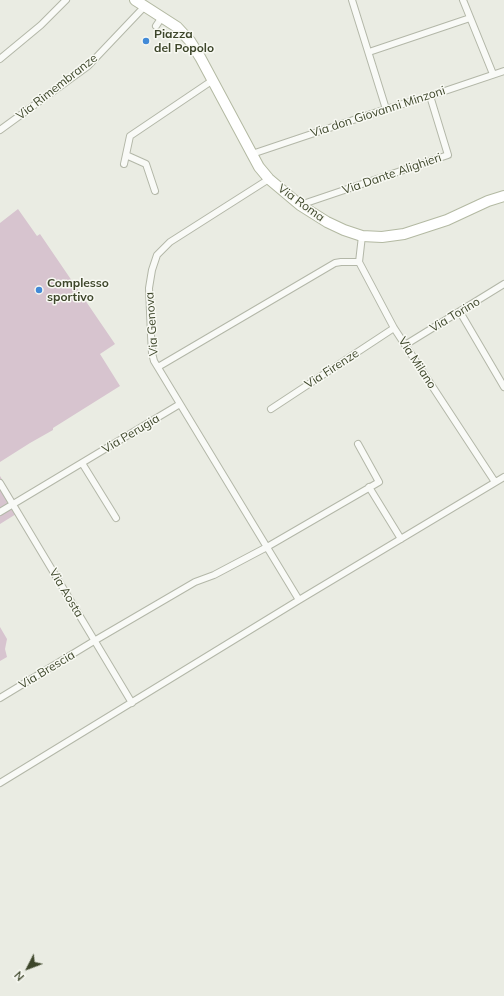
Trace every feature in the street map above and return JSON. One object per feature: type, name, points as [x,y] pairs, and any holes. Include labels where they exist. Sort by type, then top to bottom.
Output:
[{"type":"main road","name":"Via Roma","points":[[135,0],[177,27],[190,41],[213,80],[259,167],[269,179],[300,205],[327,222],[362,236],[382,237],[404,234],[424,229],[488,201],[504,196]]},
{"type":"street","points":[[0,59],[41,25],[66,0]]},
{"type":"street","points":[[352,0],[386,108]]},
{"type":"street","points":[[463,0],[493,74]]},
{"type":"street","name":"Via Rimembranze","points":[[0,130],[88,66],[146,6]]},
{"type":"street","points":[[156,26],[162,17]]},
{"type":"street","points":[[369,52],[470,18]]},
{"type":"street","name":"Via don Giovanni Minzoni","points":[[252,154],[386,108],[430,96],[504,71]]},
{"type":"street","points":[[124,164],[130,136],[213,80]]},
{"type":"street","name":"Via Dante Alighieri","points":[[300,205],[448,155],[430,96]]},
{"type":"street","points":[[126,155],[146,164],[155,191]]},
{"type":"street","name":"Via Genova","points":[[269,179],[170,242],[157,255],[152,270],[149,288],[152,353],[154,361],[299,600]]},
{"type":"street","points":[[158,367],[335,263],[359,262],[362,236]]},
{"type":"street","name":"Via Milano","points":[[359,262],[394,328],[496,482]]},
{"type":"street","name":"Via Torino","points":[[405,345],[504,284]]},
{"type":"street","points":[[460,312],[504,387]]},
{"type":"street","name":"Via Firenze","points":[[271,409],[394,328]]},
{"type":"street","name":"Via Perugia","points":[[0,512],[180,404]]},
{"type":"street","points":[[94,641],[195,582],[214,575],[267,547],[379,482],[358,444]]},
{"type":"street","points":[[82,463],[116,518]]},
{"type":"street","points":[[0,783],[299,600],[504,477]]},
{"type":"street","name":"Via Aosta","points":[[0,483],[132,703]]},
{"type":"street","points":[[369,487],[401,539]]},
{"type":"street","name":"Via Brescia","points":[[0,698],[94,641]]},
{"type":"shaded area","name":"Complesso sportivo","points":[[18,209],[37,236],[40,234],[115,344],[100,354],[120,386],[53,428],[53,430],[0,462],[0,223]]},
{"type":"shaded area","points":[[0,476],[21,511],[0,524]]},
{"type":"shaded area","points":[[0,627],[7,639],[5,649],[7,657],[0,661]]},
{"type":"place","name":"Piazza del Popolo","points":[[146,41]]},
{"type":"place","name":"Complesso sportivo","points":[[39,290]]}]
